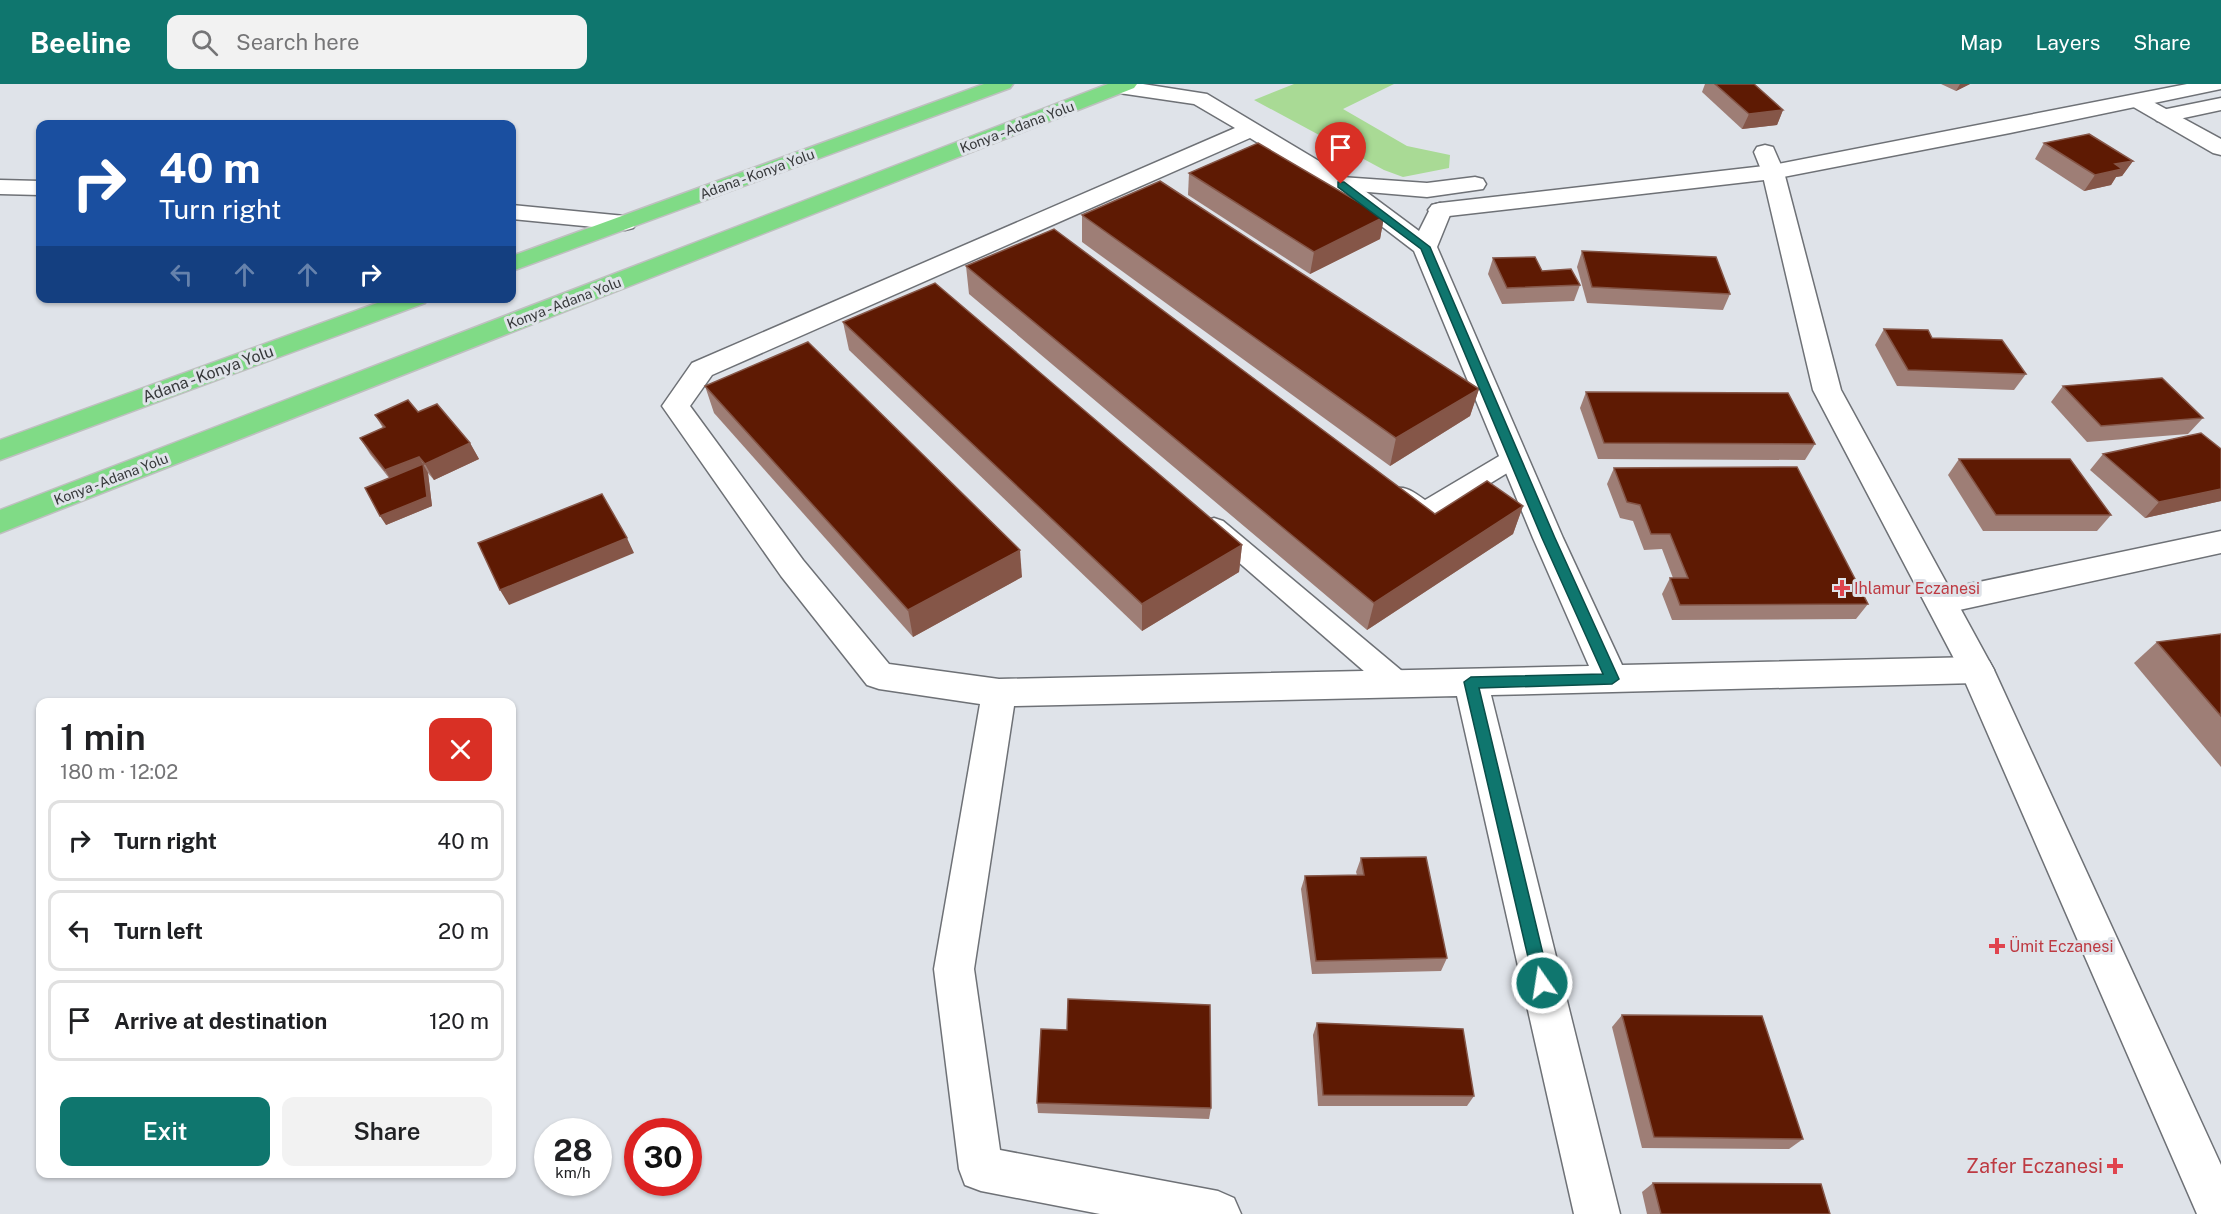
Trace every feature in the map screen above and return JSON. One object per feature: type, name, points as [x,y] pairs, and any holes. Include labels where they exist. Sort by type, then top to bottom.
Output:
[{"type":"highway","name":"Adana - Konya Yolu","points":[[516,263],[1003,84]]},
{"type":"highway","name":"Konya - Adana Yolu","points":[[0,522],[1123,86]]},
{"type":"highway","name":"Adana - Konya Yolu","points":[[0,450],[402,303]]},
{"type":"street","points":[[1425,247],[1440,210],[1767,156],[2137,101],[2217,84]]},
{"type":"street","points":[[1123,86],[1200,98],[1341,184],[1425,247],[1514,458],[1612,679]]},
{"type":"street","points":[[2137,101],[2221,148]]},
{"type":"street","points":[[2165,117],[2221,104]]},
{"type":"street","points":[[1821,142],[1957,116]]},
{"type":"street","points":[[1251,129],[1147,185],[928,282],[702,369],[676,406],[792,568],[879,676],[999,693],[1977,670]]},
{"type":"street","points":[[1767,156],[1827,390],[1977,670],[2220,1214]]},
{"type":"street","points":[[1341,184],[1427,190],[1497,182]]},
{"type":"street","points":[[0,187],[36,188]]},
{"type":"street","points":[[516,212],[625,223]]},
{"type":"street","points":[[1941,602],[2221,542]]},
{"type":"street","points":[[1471,682],[1597,1214]]},
{"type":"street","points":[[999,693],[954,969],[981,1169],[1218,1214]]},
{"type":"lane","points":[[1467,396],[1497,416]]},
{"type":"lane","points":[[1386,484],[1424,512],[1514,458]]},
{"type":"lane","points":[[1199,514],[1398,684]]},
{"type":"green space","points":[[1294,84],[1394,84],[1343,109],[1407,146],[1450,155],[1449,168],[1403,177],[1384,170],[1254,100]]},
{"type":"building","points":[[1715,84],[1754,84],[1783,110],[1749,114]]},
{"type":"building","points":[[2089,134],[2133,161],[2115,164],[2122,169],[2095,175],[2044,143]]},
{"type":"building","points":[[1258,143],[1384,217],[1314,252],[1189,173]]},
{"type":"building","points":[[1160,181],[1479,389],[1396,438],[1082,215]]},
{"type":"building","points":[[1054,229],[1435,514],[1487,481],[1523,506],[1374,603],[966,266]]},
{"type":"building","points":[[1582,251],[1716,257],[1730,294],[1592,287]]},
{"type":"building","points":[[1535,257],[1542,271],[1571,269],[1580,285],[1507,288],[1493,258]]},
{"type":"building","points":[[935,283],[1242,545],[1142,604],[843,322]]},
{"type":"building","points":[[1884,329],[1928,330],[1932,338],[2002,340],[2026,374],[1908,370]]},
{"type":"building","points":[[808,342],[1020,550],[908,610],[705,386]]},
{"type":"building","points":[[2162,378],[2203,418],[2101,426],[2063,386]]},
{"type":"building","points":[[1586,392],[1788,393],[1815,444],[1604,443]]},
{"type":"building","points":[[408,400],[418,412],[437,404],[470,443],[425,464],[419,457],[385,470],[360,438],[385,427],[375,415]]},
{"type":"building","points":[[2201,433],[2221,449],[2221,489],[2159,502],[2103,454]]},
{"type":"building","points":[[1959,459],[2070,459],[2111,515],[1996,515]]},
{"type":"building","points":[[423,464],[427,497],[380,516],[365,488]]},
{"type":"building","points":[[1797,467],[1868,604],[1680,605],[1670,578],[1688,578],[1670,534],[1651,534],[1640,505],[1627,502],[1614,468]]},
{"type":"building","points":[[602,494],[627,538],[500,590],[478,543]]},
{"type":"building","points":[[2221,634],[2221,716],[2157,642]]},
{"type":"building","points":[[1426,857],[1447,958],[1316,961],[1305,876],[1364,875],[1361,858]]},
{"type":"building","points":[[1068,999],[1210,1005],[1211,1108],[1037,1103],[1041,1029],[1067,1030]]},
{"type":"building","points":[[1622,1015],[1762,1016],[1803,1139],[1654,1137]]},
{"type":"building","points":[[1317,1023],[1463,1029],[1474,1096],[1323,1095]]},
{"type":"building","points":[[1653,1183],[1821,1184],[1830,1214],[1661,1214]]},
{"type":"place","name":"Ihlamur Eczanesi","points":[[1842,588]]},
{"type":"place","name":"Ümit Eczanesi","points":[[1997,946]]},
{"type":"place","name":"Zafer Eczanesi","points":[[2115,1166]]},
{"type":"route","points":[[1341,184],[1425,247],[1548,538],[1612,679],[1471,682],[1542,983]]}]
